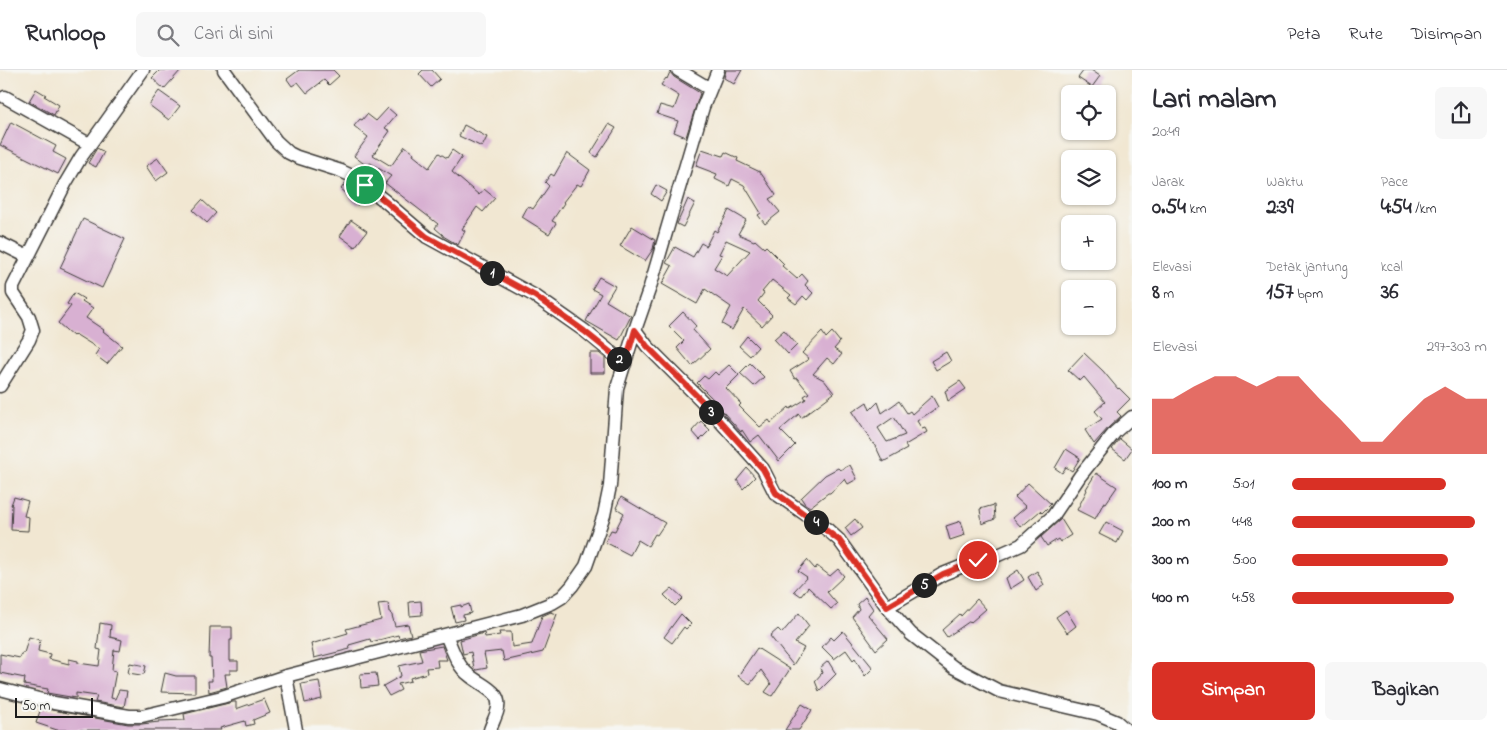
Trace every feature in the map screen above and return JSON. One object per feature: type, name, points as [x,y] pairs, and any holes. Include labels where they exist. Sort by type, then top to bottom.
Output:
[{"type":"street","points":[[0,386],[29,340],[33,330],[29,317],[12,291],[88,144],[144,70]]},
{"type":"street","points":[[224,70],[276,141],[289,152],[354,177],[427,237],[535,296],[584,331],[625,364]]},
{"type":"street","points":[[678,70],[710,89]]},
{"type":"street","points":[[0,689],[54,703],[129,716],[142,716],[222,697],[286,676],[536,610],[562,597],[586,566],[604,516],[610,486],[616,394],[695,134],[718,70]]},
{"type":"street","points":[[5,96],[88,144]]},
{"type":"street","points":[[0,243],[28,257]]},
{"type":"street","points":[[635,330],[647,346],[701,400],[763,469],[776,493],[839,540],[887,607],[911,634],[953,667],[999,691],[1098,714],[1117,722],[1126,730]]},
{"type":"street","points":[[887,607],[943,574],[1022,545],[1054,516],[1080,476],[1115,432],[1132,417]]},
{"type":"street","points":[[446,635],[458,662],[464,670],[496,694],[499,701],[498,710],[490,730]]},
{"type":"street","points":[[286,676],[296,730]]},
{"type":"building","points":[[160,70],[181,70],[164,89],[152,78]]},
{"type":"building","points":[[299,70],[333,70],[339,76],[329,85],[324,80],[307,93],[298,82],[292,86],[287,79]]},
{"type":"building","points":[[423,70],[432,70],[440,79],[431,87],[419,74]]},
{"type":"building","points":[[726,70],[742,70],[734,84],[724,78]]},
{"type":"building","points":[[1084,70],[1091,70],[1100,76],[1093,85],[1089,85],[1078,78]]},
{"type":"building","points":[[670,72],[674,77],[700,93],[686,137],[674,132],[678,121],[657,114],[660,105],[674,109],[679,96],[661,85],[667,79]]},
{"type":"building","points":[[36,89],[59,105],[54,115],[29,101]]},
{"type":"building","points":[[159,91],[180,106],[169,120],[149,105]]},
{"type":"building","points":[[388,108],[396,115],[385,128],[390,131],[373,155],[391,166],[405,146],[429,168],[439,153],[447,158],[452,150],[462,157],[452,172],[479,195],[484,189],[495,198],[483,212],[477,207],[462,229],[465,231],[458,245],[443,236],[435,228],[438,224],[385,183],[391,176],[370,163],[368,167],[354,156],[368,137],[354,126],[367,114],[376,121]]},
{"type":"building","points":[[11,122],[56,146],[53,152],[66,159],[58,174],[0,145]]},
{"type":"building","points":[[609,124],[616,128],[597,157],[591,153]]},
{"type":"building","points":[[464,125],[487,137],[482,147],[459,136]]},
{"type":"building","points":[[97,148],[104,152],[96,167],[88,163]]},
{"type":"building","points":[[702,149],[723,156],[725,152],[738,158],[737,161],[760,172],[776,195],[769,199],[780,212],[765,224],[758,215],[761,213],[744,185],[732,179],[729,186],[715,179],[717,174],[696,166]]},
{"type":"building","points":[[567,153],[590,170],[581,186],[577,184],[563,202],[552,221],[556,223],[549,234],[522,217],[528,206],[533,209],[549,186],[545,182],[551,174],[554,176]]},
{"type":"building","points":[[158,158],[168,172],[156,181],[146,166]]},
{"type":"building","points":[[346,182],[366,196],[358,205],[341,189]]},
{"type":"building","points":[[656,185],[667,191],[661,201],[651,194]]},
{"type":"building","points":[[688,199],[695,203],[683,227],[677,224]]},
{"type":"building","points":[[202,200],[216,213],[207,223],[193,210]]},
{"type":"building","points":[[729,210],[746,220],[738,234],[755,240],[764,248],[766,246],[784,264],[782,266],[797,279],[802,274],[808,281],[805,285],[813,293],[807,300],[803,296],[796,304],[788,298],[791,295],[772,280],[762,292],[764,293],[758,301],[772,315],[762,326],[744,309],[732,330],[722,324],[731,307],[705,289],[697,304],[662,284],[672,266],[666,263],[675,247],[693,257],[701,243],[706,246],[714,230],[717,232]],"holes":[[[726,240],[750,251],[727,276],[714,268],[722,255],[719,254]]]},
{"type":"building","points":[[83,219],[125,239],[102,288],[60,268]]},
{"type":"building","points":[[351,220],[367,231],[355,247],[340,236]]},
{"type":"building","points":[[632,226],[655,240],[653,249],[645,261],[620,246]]},
{"type":"building","points":[[599,277],[615,286],[606,301],[631,316],[619,340],[586,321],[601,294],[592,289]]},
{"type":"building","points":[[74,293],[93,308],[86,318],[104,330],[122,346],[107,364],[95,355],[99,349],[75,334],[73,336],[58,323],[71,306],[67,304]]},
{"type":"building","points":[[683,312],[696,326],[693,330],[710,349],[692,366],[677,348],[684,341],[669,326]]},
{"type":"building","points":[[784,330],[797,345],[788,354],[774,339]]},
{"type":"building","points":[[822,332],[826,338],[832,332],[840,342],[834,349],[842,354],[834,364],[827,358],[813,374],[824,380],[834,393],[801,418],[799,414],[780,430],[795,445],[779,461],[759,435],[750,442],[742,430],[741,432],[697,383],[704,376],[708,379],[715,372],[718,375],[729,365],[739,375],[726,388],[741,404],[739,406],[760,427],[769,420],[771,423],[789,407],[790,409],[806,399],[804,396],[809,393],[790,371],[809,359],[802,353]]},
{"type":"building","points":[[747,336],[758,347],[750,356],[739,346]]},
{"type":"building","points":[[946,352],[951,361],[936,370],[931,361]]},
{"type":"building","points":[[590,353],[599,353],[605,358],[605,373],[590,373]]},
{"type":"building","points":[[1084,353],[1130,399],[1117,412],[1121,416],[1094,444],[1085,430],[1102,419],[1095,411],[1105,402],[1084,377],[1080,381],[1068,370]]},
{"type":"building","points":[[750,363],[764,377],[754,386],[740,373]]},
{"type":"building","points":[[960,381],[966,389],[948,401],[945,391]]},
{"type":"building","points":[[932,396],[938,407],[917,421],[922,429],[925,428],[927,432],[905,445],[907,449],[883,462],[877,449],[852,412],[867,402],[870,410],[878,402],[882,413],[899,401],[907,413],[910,411],[912,414]],"holes":[[[894,417],[905,435],[887,442],[878,428]]]},
{"type":"building","points":[[701,421],[710,430],[700,440],[692,431]]},
{"type":"building","points":[[1120,439],[1132,449],[1125,459],[1112,449]]},
{"type":"building","points":[[1066,449],[1080,458],[1072,471],[1066,467],[1062,473],[1055,468]]},
{"type":"building","points":[[850,465],[857,479],[848,484],[845,479],[830,493],[810,507],[805,504],[801,498],[825,475],[838,468],[840,470]]},
{"type":"building","points":[[747,468],[755,477],[743,489],[737,480]]},
{"type":"building","points":[[1096,473],[1117,487],[1106,503],[1104,502],[1095,519],[1077,510],[1086,489]]},
{"type":"building","points":[[1028,483],[1051,504],[1042,513],[1040,511],[1021,527],[1013,518],[1026,507],[1015,497]]},
{"type":"building","points":[[14,497],[28,501],[24,516],[29,517],[28,531],[11,530],[11,505]]},
{"type":"building","points":[[621,497],[665,523],[657,535],[655,534],[648,546],[638,540],[630,555],[605,542],[611,530],[615,531],[624,513],[616,508]]},
{"type":"building","points":[[994,505],[995,519],[982,524],[980,509]]},
{"type":"building","points":[[855,519],[862,528],[851,536],[845,528]]},
{"type":"building","points":[[1061,519],[1071,535],[1060,542],[1058,539],[1047,546],[1041,537]]},
{"type":"building","points":[[961,521],[965,535],[950,540],[946,526]]},
{"type":"building","points":[[1106,522],[1123,531],[1117,543],[1099,534]]},
{"type":"building","points":[[807,560],[815,569],[817,566],[830,576],[838,569],[844,576],[827,592],[837,604],[831,609],[808,587],[801,596],[794,591],[807,577],[798,571]]},
{"type":"building","points":[[1018,570],[1024,580],[1010,589],[1006,578]]},
{"type":"building","points":[[1037,571],[1044,585],[1036,591],[1028,577]]},
{"type":"building","points":[[672,588],[683,598],[675,606],[664,595]]},
{"type":"building","points":[[865,597],[873,609],[868,615],[888,639],[876,650],[852,617],[859,609],[857,604]]},
{"type":"building","points":[[977,599],[986,609],[971,622],[947,637],[942,630],[960,614],[961,616]]},
{"type":"building","points":[[421,601],[422,615],[410,616],[409,602]]},
{"type":"building","points":[[388,603],[389,612],[391,612],[395,626],[408,624],[411,635],[399,638],[398,635],[371,642],[370,639],[349,645],[350,649],[314,658],[311,644],[348,633],[346,629],[381,620],[378,604]]},
{"type":"building","points":[[469,604],[471,613],[463,615],[464,620],[455,622],[451,607],[461,605],[461,607]]},
{"type":"building","points":[[1066,610],[1076,626],[1067,633],[1056,617]]},
{"type":"building","points":[[551,612],[557,614],[543,652],[504,661],[502,651],[484,653],[487,668],[476,670],[471,652],[463,654],[460,640],[484,633],[485,637],[500,635],[499,632],[511,632],[512,647],[532,644],[542,616]]},
{"type":"building","points":[[799,613],[809,626],[795,643],[804,648],[793,665],[770,636],[778,629],[782,633]]},
{"type":"building","points":[[681,614],[691,624],[686,629],[684,627],[672,643],[664,637]]},
{"type":"building","points":[[100,623],[111,625],[110,637],[122,640],[120,651],[114,650],[112,670],[116,671],[111,698],[115,699],[119,690],[127,691],[124,707],[95,702],[97,696],[76,693],[76,698],[47,693],[48,689],[24,685],[25,678],[0,673],[0,654],[20,658],[22,653],[24,653],[29,637],[40,640],[38,651],[50,654],[49,659],[69,664],[69,659],[78,661],[78,663],[99,666],[101,650],[97,649]]},
{"type":"building","points":[[210,627],[232,627],[230,661],[238,661],[238,670],[230,670],[230,674],[225,674],[227,687],[209,692],[208,681],[212,681],[211,658],[209,658]]},
{"type":"building","points":[[843,631],[873,668],[865,676],[855,658],[853,660],[846,650],[834,659],[822,647],[831,637],[834,640]]},
{"type":"building","points":[[442,646],[447,660],[437,660],[438,667],[426,668],[427,673],[410,678],[411,681],[398,684],[401,690],[389,696],[383,686],[401,676],[399,666],[422,661],[419,650]]},
{"type":"building","points":[[757,648],[790,669],[772,696],[765,692],[771,684],[761,670],[750,684],[738,676]]},
{"type":"building","points":[[828,661],[836,674],[819,691],[815,681],[822,673],[820,668]]},
{"type":"building","points":[[130,663],[146,666],[144,674],[128,673]]},
{"type":"building","points":[[165,673],[176,676],[195,676],[195,693],[161,692]]},
{"type":"building","points":[[376,673],[378,686],[361,688],[360,674]]},
{"type":"building","points":[[319,681],[322,699],[305,703],[301,684]]},
{"type":"building","points":[[264,699],[270,713],[253,720],[254,724],[246,726],[245,721],[220,728],[221,730],[57,730],[36,723],[41,708],[128,724],[142,724],[185,720],[184,714],[233,702],[236,702],[236,709]]},
{"type":"building","points":[[802,704],[812,710],[799,730],[785,730]]},
{"type":"route","points":[[365,185],[427,237],[535,296],[584,331],[625,364],[635,330],[647,346],[701,400],[763,469],[776,493],[839,540],[887,607],[943,574],[978,560]]}]
